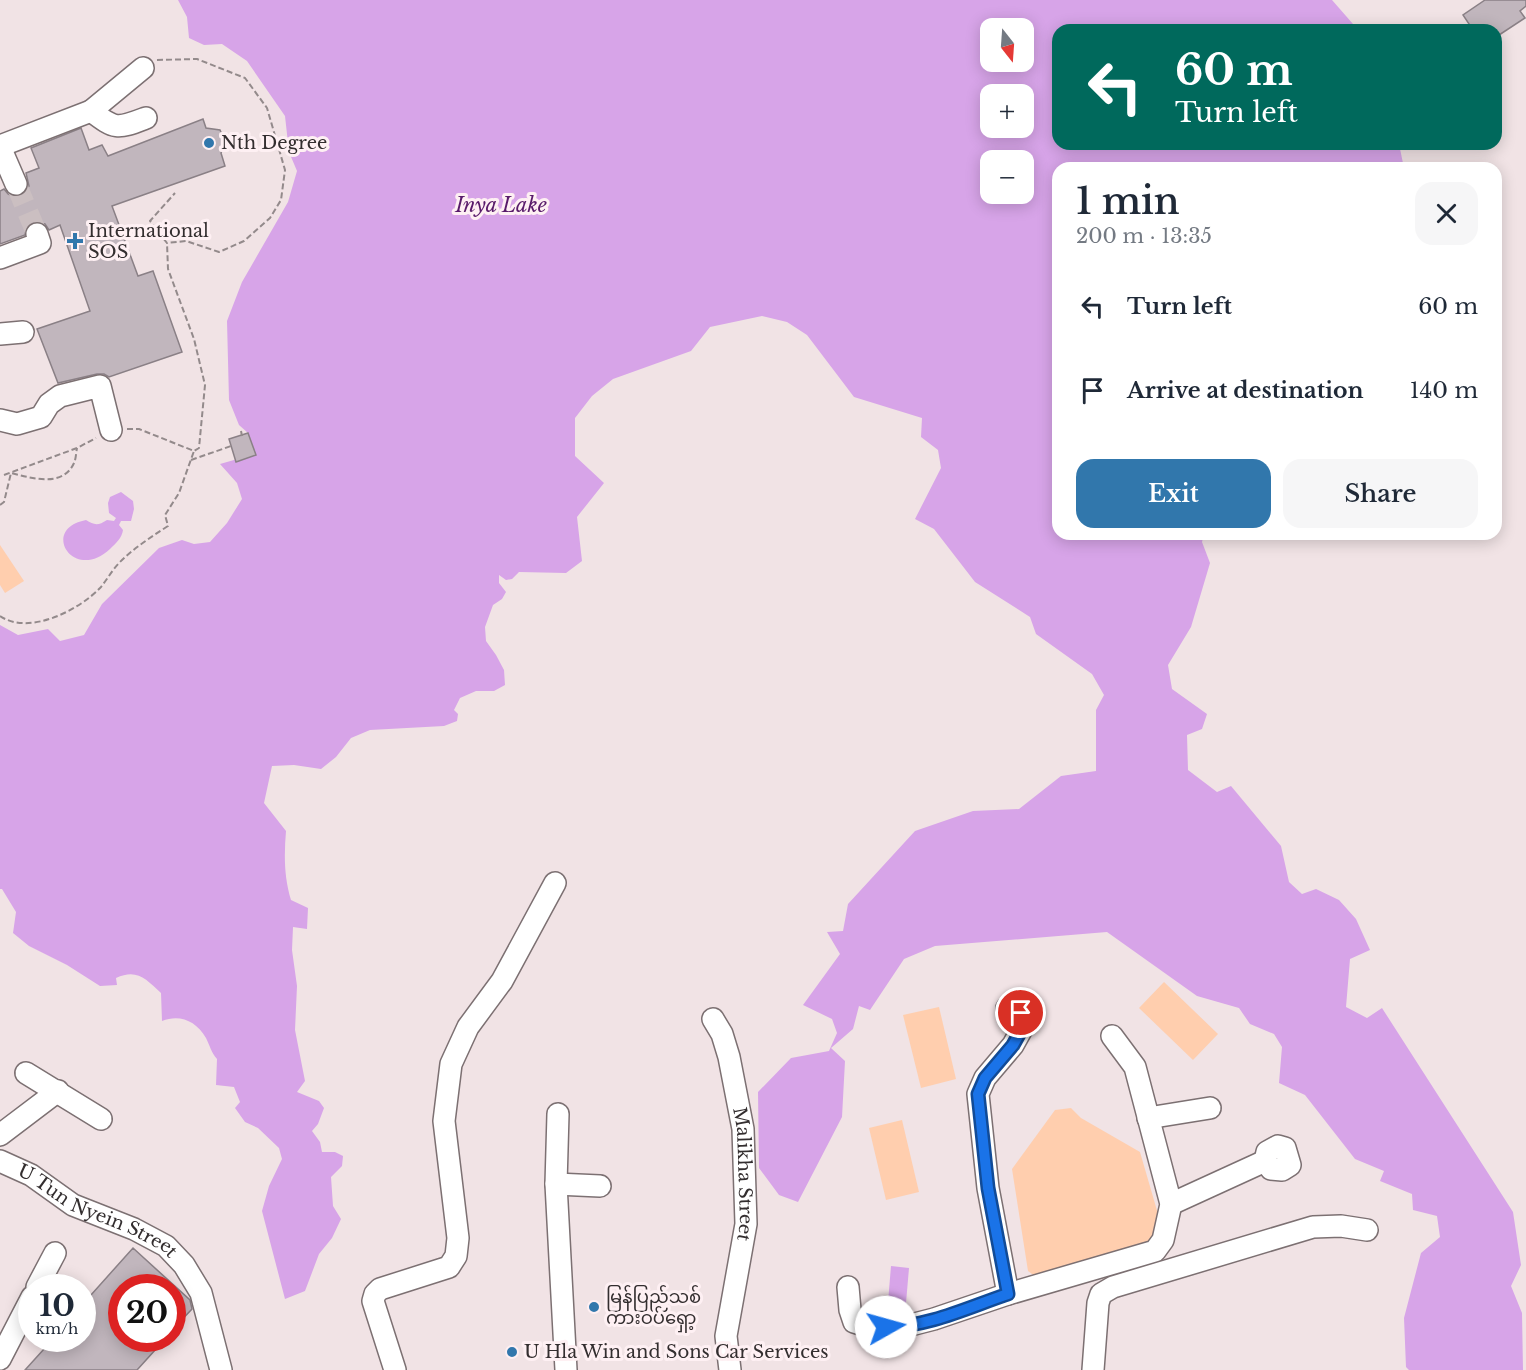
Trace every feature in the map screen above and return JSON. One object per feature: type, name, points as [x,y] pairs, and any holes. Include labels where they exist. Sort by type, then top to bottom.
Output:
[{"type":"street","points":[[16,184],[0,146],[91,111],[143,68]]},
{"type":"street","points":[[91,111],[110,126],[124,126],[146,118]]},
{"type":"street","points":[[0,258],[40,243],[37,234]]},
{"type":"street","points":[[0,334],[23,332]]},
{"type":"street","points":[[0,420],[17,424],[41,417],[49,404],[60,396],[100,386],[111,430]]},
{"type":"street","points":[[394,1370],[373,1301],[375,1294],[380,1289],[449,1267],[456,1256],[458,1238],[444,1121],[451,1064],[468,1026],[502,981],[555,884]]},
{"type":"street","points":[[1006,1008],[1021,1013],[1023,1027],[1013,1045],[985,1078],[978,1094],[988,1188],[1008,1294]]},
{"type":"street","name":"Malikha Street","points":[[713,1019],[722,1034],[729,1057],[743,1129],[746,1224],[726,1336],[730,1370]]},
{"type":"street","points":[[848,1287],[850,1310],[854,1322],[870,1327],[903,1327],[1155,1251],[1163,1239],[1171,1204],[1135,1067],[1112,1036]]},
{"type":"street","points":[[26,1072],[101,1119]]},
{"type":"street","points":[[0,1135],[58,1091]]},
{"type":"street","points":[[1148,1118],[1210,1108]]},
{"type":"street","points":[[558,1114],[556,1184],[566,1370]]},
{"type":"street","name":"U Tun Nyein Street","points":[[0,1161],[31,1175],[73,1205],[134,1229],[166,1246],[184,1265],[201,1293],[221,1370]]},
{"type":"street","points":[[1171,1204],[1265,1161]]},
{"type":"street","points":[[556,1184],[600,1186]]},
{"type":"street","points":[[1093,1370],[1098,1303],[1101,1294],[1113,1287],[1312,1227],[1341,1226],[1367,1230]]},
{"type":"street","points":[[44,1274],[54,1254]]},
{"type":"street","points":[[0,1359],[18,1324]]},
{"type":"path","points":[[143,68],[160,59],[197,59],[245,78],[267,108],[285,170],[281,200],[270,219],[244,241],[219,252],[186,241],[167,243]]},
{"type":"path","points":[[0,616],[7,621],[40,621],[62,614],[82,603],[101,587],[118,563],[142,543],[168,526],[165,515],[179,494],[194,451],[199,448],[205,385],[194,339],[168,269],[167,243],[150,221],[175,193]]},
{"type":"path","points":[[4,476],[78,448],[111,430],[139,429],[194,451]]},
{"type":"path","points":[[241,431],[242,436]]},
{"type":"path","points":[[191,460],[231,446]]},
{"type":"path","points":[[11,473],[36,480],[65,475],[74,463],[78,448]]},
{"type":"path","points":[[0,505],[4,502],[11,473]]},
{"type":"shaded area","points":[[0,545],[24,581],[5,593],[0,585]]},
{"type":"shaded area","points":[[1164,982],[1218,1034],[1193,1060],[1139,1008]]},
{"type":"shaded area","points":[[939,1007],[956,1079],[921,1088],[903,1015]]},
{"type":"shaded area","points":[[1071,1108],[1081,1118],[1140,1152],[1158,1214],[1156,1243],[1040,1280],[1028,1271],[1012,1169],[1055,1110]]},
{"type":"shaded area","points":[[902,1120],[919,1192],[886,1200],[869,1128]]},
{"type":"water","name":"Inya Lake","points":[[178,0],[1332,0],[1353,24],[1052,24],[1052,150],[1400,150],[1403,162],[1052,162],[1052,540],[1202,540],[1210,563],[1191,627],[1168,665],[1172,689],[1207,714],[1202,729],[1187,735],[1188,770],[1217,792],[1231,786],[1281,846],[1289,882],[1302,894],[1316,889],[1339,900],[1356,919],[1370,950],[1350,959],[1346,1007],[1367,1018],[1382,1008],[1513,1212],[1521,1265],[1511,1286],[1522,1313],[1523,1370],[1409,1370],[1406,1367],[1404,1318],[1421,1253],[1440,1237],[1437,1216],[1413,1210],[1412,1194],[1380,1181],[1384,1171],[1355,1159],[1305,1095],[1279,1083],[1282,1047],[1274,1034],[1250,1024],[1239,1008],[1197,996],[1107,932],[935,946],[904,959],[870,1010],[859,1006],[853,1029],[831,1048],[845,1061],[842,1117],[798,1202],[779,1195],[759,1168],[758,1092],[791,1058],[829,1051],[837,1033],[832,1019],[803,1005],[840,954],[827,932],[843,931],[848,904],[915,831],[973,811],[1019,809],[1061,776],[1096,771],[1096,710],[1104,695],[1092,674],[1036,634],[1030,617],[975,582],[934,529],[915,519],[941,468],[938,450],[921,437],[922,418],[854,397],[807,335],[787,322],[762,316],[710,327],[691,351],[613,379],[592,396],[575,418],[575,456],[604,483],[577,517],[582,561],[566,573],[519,572],[512,579],[506,580],[499,575],[499,583],[506,592],[502,599],[493,605],[485,627],[486,641],[504,670],[505,685],[494,691],[476,691],[460,698],[454,710],[458,714],[457,721],[444,726],[370,730],[351,738],[336,757],[321,769],[294,765],[272,766],[264,803],[286,831],[285,866],[291,900],[308,908],[307,929],[293,927],[292,950],[297,986],[295,1030],[305,1081],[297,1092],[319,1101],[324,1108],[318,1124],[312,1131],[320,1142],[322,1152],[335,1152],[343,1156],[342,1166],[331,1177],[333,1206],[341,1219],[332,1238],[319,1254],[305,1291],[285,1299],[262,1211],[269,1186],[282,1159],[279,1148],[258,1128],[245,1122],[235,1108],[240,1102],[234,1087],[216,1085],[217,1059],[202,1032],[187,1020],[175,1018],[162,1021],[161,993],[141,976],[123,975],[116,978],[117,985],[100,986],[67,965],[29,946],[13,933],[16,912],[0,889],[0,625],[18,635],[48,629],[60,641],[84,635],[102,604],[159,548],[182,540],[194,544],[210,542],[227,523],[242,499],[237,483],[220,464],[255,454],[248,433],[239,425],[229,400],[227,321],[242,282],[288,202],[297,171],[289,152],[285,116],[247,61],[222,44],[204,45],[189,38],[187,17]]},
{"type":"water","points":[[121,492],[133,501],[134,509],[131,521],[121,521],[119,525],[123,530],[121,536],[110,549],[97,558],[84,560],[74,557],[67,551],[63,542],[65,533],[72,525],[86,520],[96,524],[107,520],[114,521],[116,518],[109,513],[108,503],[110,497]]},
{"type":"water","points":[[891,1266],[909,1268],[906,1303],[888,1302]]},
{"type":"building","points":[[1485,0],[1526,0],[1526,6],[1520,11],[1525,18],[1502,33],[1502,24],[1469,24],[1463,15]]},
{"type":"building","points":[[203,119],[206,128],[220,130],[224,146],[221,153],[225,166],[112,206],[138,276],[153,271],[182,352],[109,377],[97,374],[58,383],[37,329],[90,311],[60,225],[49,230],[45,224],[34,222],[27,226],[25,235],[0,244],[0,191],[4,189],[14,197],[22,195],[29,186],[26,173],[39,168],[31,148],[81,128],[89,150],[102,145],[108,156]]},
{"type":"building","points":[[248,433],[256,455],[236,462],[229,439]]},
{"type":"building","points":[[133,1248],[162,1274],[110,1274]]},
{"type":"building","points":[[108,1276],[108,1352],[153,1352],[137,1370],[25,1370],[41,1352],[96,1352],[96,1289]]},
{"type":"building","points":[[186,1296],[190,1300],[192,1309],[186,1315]]},
{"type":"tunnel","points":[[16,184],[37,234]]},
{"type":"place","name":"Nth Degree","points":[[209,143]]},
{"type":"place","name":"International SOS","points":[[75,241]]},
{"type":"place","name":"မြန်ပြည်သစ် ကားဝပ်ရှော့","points":[[594,1307]]},
{"type":"place","name":"U Hla Win and Sons Car Services","points":[[512,1352]]},
{"type":"route","points":[[886,1327],[903,1327],[934,1319],[1008,1294],[988,1188],[978,1094],[985,1078],[1013,1045],[1023,1027],[1021,1013]]}]
